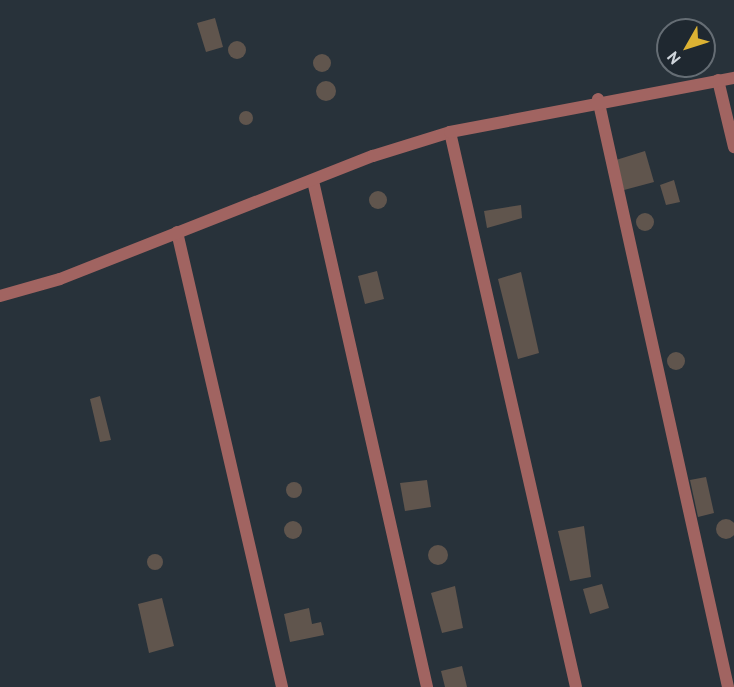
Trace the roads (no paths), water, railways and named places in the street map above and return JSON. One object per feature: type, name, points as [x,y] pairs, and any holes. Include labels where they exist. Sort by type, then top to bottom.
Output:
[{"type":"street","points":[[0,296],[60,279],[177,232],[450,132],[598,99],[734,78]]},
{"type":"street","points":[[718,80],[734,147]]},
{"type":"street","points":[[598,99],[728,687]]},
{"type":"street","points":[[450,132],[576,687]]},
{"type":"street","points":[[314,181],[427,687]]},
{"type":"street","points":[[177,232],[282,687]]}]
